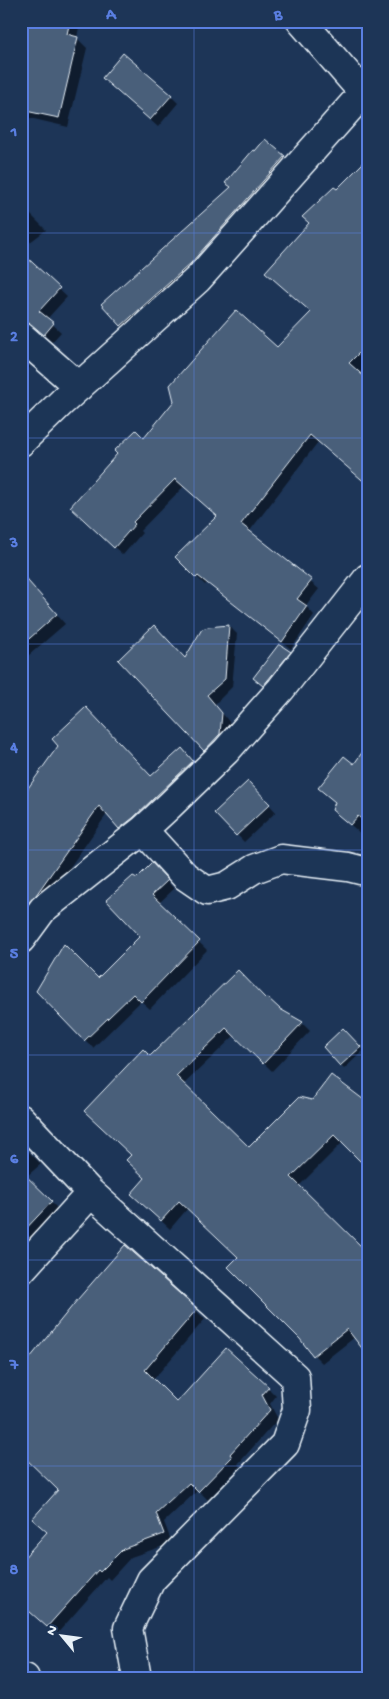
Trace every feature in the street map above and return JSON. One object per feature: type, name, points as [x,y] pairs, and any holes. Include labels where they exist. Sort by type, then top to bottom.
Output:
[{"type":"street","points":[[21,442],[198,279],[365,95],[301,21]]},
{"type":"street","points":[[21,336],[79,387]]},
{"type":"street","points":[[21,939],[43,910],[143,830],[226,751],[282,689],[368,578]]},
{"type":"street","points":[[143,830],[186,876],[207,891],[227,886],[254,869],[280,859],[348,867],[368,872]]},
{"type":"street","points":[[21,1120],[91,1193],[295,1376],[297,1410],[284,1444],[151,1580],[128,1628],[137,1678]]},
{"type":"street","points":[[21,1270],[91,1193]]},
{"type":"building","points":[[26,21],[70,21],[67,34],[78,37],[59,118],[21,110],[21,40]]},
{"type":"building","points":[[123,53],[172,95],[150,120],[102,78]]},
{"type":"building","points":[[265,139],[285,156],[191,263],[121,326],[101,304],[231,187],[225,183]]},
{"type":"building","points":[[368,158],[368,344],[349,363],[368,380],[368,485],[310,435],[241,524],[312,580],[297,599],[307,606],[282,642],[198,576],[196,578],[175,557],[217,516],[175,479],[133,522],[135,524],[114,548],[70,507],[117,454],[114,451],[136,430],[144,438],[174,401],[170,385],[236,310],[277,347],[311,312],[265,272],[309,223],[302,217],[334,187],[337,189]]},
{"type":"building","points":[[21,252],[60,288],[39,311],[54,323],[44,335],[31,324],[21,321]]},
{"type":"building","points":[[21,573],[57,614],[21,646]]},
{"type":"building","points":[[154,625],[185,658],[202,629],[229,625],[225,679],[207,695],[222,713],[220,734],[204,751],[118,660]]},
{"type":"building","points":[[279,644],[291,652],[263,686],[253,678]]},
{"type":"building","points":[[86,707],[151,776],[182,748],[193,761],[119,829],[99,806],[36,895],[21,912],[21,798],[58,746],[52,739]]},
{"type":"building","points":[[368,744],[368,825],[358,816],[350,825],[332,810],[335,802],[318,788],[344,756],[354,764]]},
{"type":"building","points":[[248,781],[270,804],[236,836],[214,813]]},
{"type":"building","points":[[152,863],[168,880],[152,895],[200,941],[141,1002],[133,994],[84,1041],[36,991],[64,944],[98,978],[140,936],[106,900],[133,876],[137,878]]},
{"type":"building","points":[[238,970],[266,999],[267,997],[280,1009],[303,1022],[263,1064],[226,1028],[176,1076],[249,1147],[299,1097],[312,1100],[331,1075],[368,1103],[368,1169],[334,1135],[291,1177],[368,1253],[368,1356],[347,1329],[313,1356],[300,1339],[228,1267],[238,1257],[179,1201],[161,1221],[131,1194],[145,1178],[126,1160],[131,1155],[84,1111],[143,1049],[150,1056]]},
{"type":"building","points":[[343,1028],[361,1047],[340,1066],[323,1047]]},
{"type":"building","points":[[21,1171],[52,1201],[21,1234]]},
{"type":"building","points":[[125,1245],[197,1309],[145,1370],[177,1402],[226,1348],[269,1387],[262,1395],[270,1410],[230,1454],[232,1457],[198,1492],[189,1483],[156,1513],[164,1534],[123,1549],[100,1572],[98,1570],[47,1627],[21,1604],[21,1561],[47,1532],[32,1519],[58,1490],[21,1454],[21,1369]]}]
